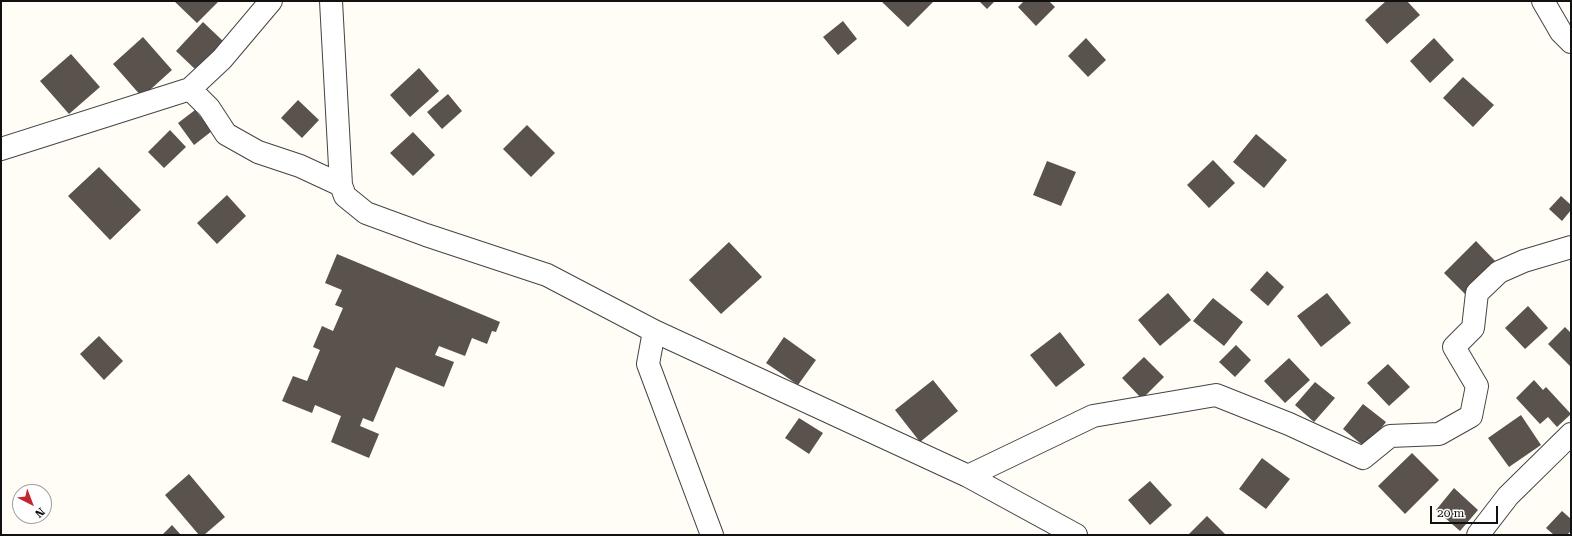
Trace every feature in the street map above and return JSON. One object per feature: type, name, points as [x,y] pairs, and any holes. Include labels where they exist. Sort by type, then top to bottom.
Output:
[{"type":"street","points":[[1,148],[190,89],[222,59],[271,1]]},
{"type":"street","points":[[331,1],[341,185],[345,196],[366,213],[426,235],[548,275],[654,331],[968,476],[1076,535]]},
{"type":"street","points":[[1543,1],[1561,32],[1571,42]]},
{"type":"street","points":[[190,89],[209,108],[226,134],[258,152],[300,166],[341,185]]},
{"type":"street","points":[[968,476],[1093,416],[1216,396],[1289,424],[1363,458],[1390,436],[1439,434],[1471,416],[1477,386],[1454,347],[1473,328],[1477,294],[1499,272],[1524,261],[1571,247]]},
{"type":"street","points":[[654,331],[648,364],[712,535]]},
{"type":"street","points":[[1478,535],[1508,496],[1571,434]]},
{"type":"building","points":[[174,1],[219,1],[197,23]]},
{"type":"building","points":[[881,1],[934,1],[908,27]]},
{"type":"building","points":[[979,1],[995,1],[987,9]]},
{"type":"building","points":[[1024,1],[1049,1],[1055,7],[1036,26],[1018,7]]},
{"type":"building","points":[[1386,1],[1407,1],[1420,15],[1387,44],[1365,20]]},
{"type":"building","points":[[843,21],[857,39],[838,55],[823,37]]},
{"type":"building","points":[[203,22],[223,41],[196,70],[176,51]]},
{"type":"building","points":[[143,37],[172,70],[142,97],[113,64]]},
{"type":"building","points":[[1086,38],[1106,60],[1088,77],[1068,56]]},
{"type":"building","points":[[1434,38],[1454,60],[1430,83],[1410,61]]},
{"type":"building","points":[[71,54],[100,87],[69,114],[40,81]]},
{"type":"building","points":[[419,68],[439,91],[410,117],[390,95]]},
{"type":"building","points":[[1463,77],[1494,105],[1473,127],[1443,98]]},
{"type":"building","points":[[448,94],[462,111],[442,129],[427,112]]},
{"type":"building","points":[[298,100],[319,120],[302,138],[281,118]]},
{"type":"building","points":[[195,110],[212,131],[194,145],[178,123]]},
{"type":"building","points":[[527,125],[555,153],[531,177],[503,149]]},
{"type":"building","points":[[170,130],[186,147],[164,168],[148,152]]},
{"type":"building","points":[[413,132],[435,155],[413,176],[390,153]]},
{"type":"building","points":[[1256,134],[1287,160],[1264,188],[1233,162]]},
{"type":"building","points":[[1213,160],[1235,183],[1209,208],[1187,185]]},
{"type":"building","points":[[1047,161],[1076,172],[1061,206],[1033,195]]},
{"type":"building","points":[[99,167],[141,210],[110,240],[68,196]]},
{"type":"building","points":[[227,195],[246,216],[217,244],[197,223]]},
{"type":"building","points":[[1561,196],[1571,205],[1571,210],[1562,221],[1549,209]]},
{"type":"building","points":[[1476,241],[1498,264],[1466,295],[1444,273]]},
{"type":"building","points":[[729,242],[762,277],[721,314],[689,280]]},
{"type":"building","points":[[337,254],[500,322],[496,332],[492,331],[487,344],[472,338],[465,356],[439,346],[435,355],[454,362],[444,387],[396,367],[373,422],[363,418],[360,426],[379,434],[369,458],[331,442],[341,416],[315,405],[312,413],[282,401],[293,376],[307,381],[320,350],[313,347],[322,326],[333,331],[343,308],[335,305],[342,290],[325,283]]},
{"type":"building","points":[[1267,271],[1284,287],[1268,306],[1250,290]]},
{"type":"building","points":[[1168,293],[1191,320],[1160,346],[1138,320]]},
{"type":"building","points":[[1327,293],[1351,323],[1321,347],[1297,316]]},
{"type":"building","points":[[1213,298],[1243,322],[1224,346],[1193,321]]},
{"type":"building","points":[[1528,306],[1548,328],[1525,349],[1505,328]]},
{"type":"building","points":[[1565,327],[1571,333],[1571,367],[1548,344]]},
{"type":"building","points":[[1060,332],[1085,365],[1056,387],[1030,355]]},
{"type":"building","points":[[99,336],[123,361],[104,380],[80,354]]},
{"type":"building","points":[[784,337],[816,360],[798,385],[766,363]]},
{"type":"building","points":[[1236,345],[1251,360],[1235,377],[1219,362]]},
{"type":"building","points":[[1144,357],[1164,377],[1142,399],[1122,378]]},
{"type":"building","points":[[1289,358],[1310,380],[1285,403],[1264,381]]},
{"type":"building","points":[[1388,364],[1410,387],[1389,406],[1367,383]]},
{"type":"building","points":[[933,380],[958,411],[920,442],[895,410]]},
{"type":"building","points":[[1534,380],[1543,390],[1546,387],[1571,414],[1557,427],[1548,417],[1540,424],[1516,398]]},
{"type":"building","points":[[1315,382],[1335,398],[1314,422],[1295,405]]},
{"type":"building","points":[[1363,404],[1386,422],[1366,448],[1343,429]]},
{"type":"building","points":[[1521,415],[1541,445],[1509,467],[1488,438]]},
{"type":"building","points":[[799,418],[823,433],[809,454],[785,438]]},
{"type":"building","points":[[1412,453],[1439,480],[1405,514],[1378,486]]},
{"type":"building","points":[[1262,458],[1290,479],[1266,509],[1239,489]]},
{"type":"building","points":[[189,474],[225,517],[204,535],[199,535],[165,495]]},
{"type":"building","points":[[1150,481],[1172,505],[1150,525],[1128,500]]},
{"type":"building","points":[[1454,488],[1478,510],[1460,531],[1436,510]]},
{"type":"building","points":[[1562,511],[1571,519],[1571,531],[1567,535],[1554,535],[1546,528]]},
{"type":"building","points":[[1207,516],[1226,535],[1188,535]]},
{"type":"building","points":[[172,525],[181,535],[162,535]]}]
